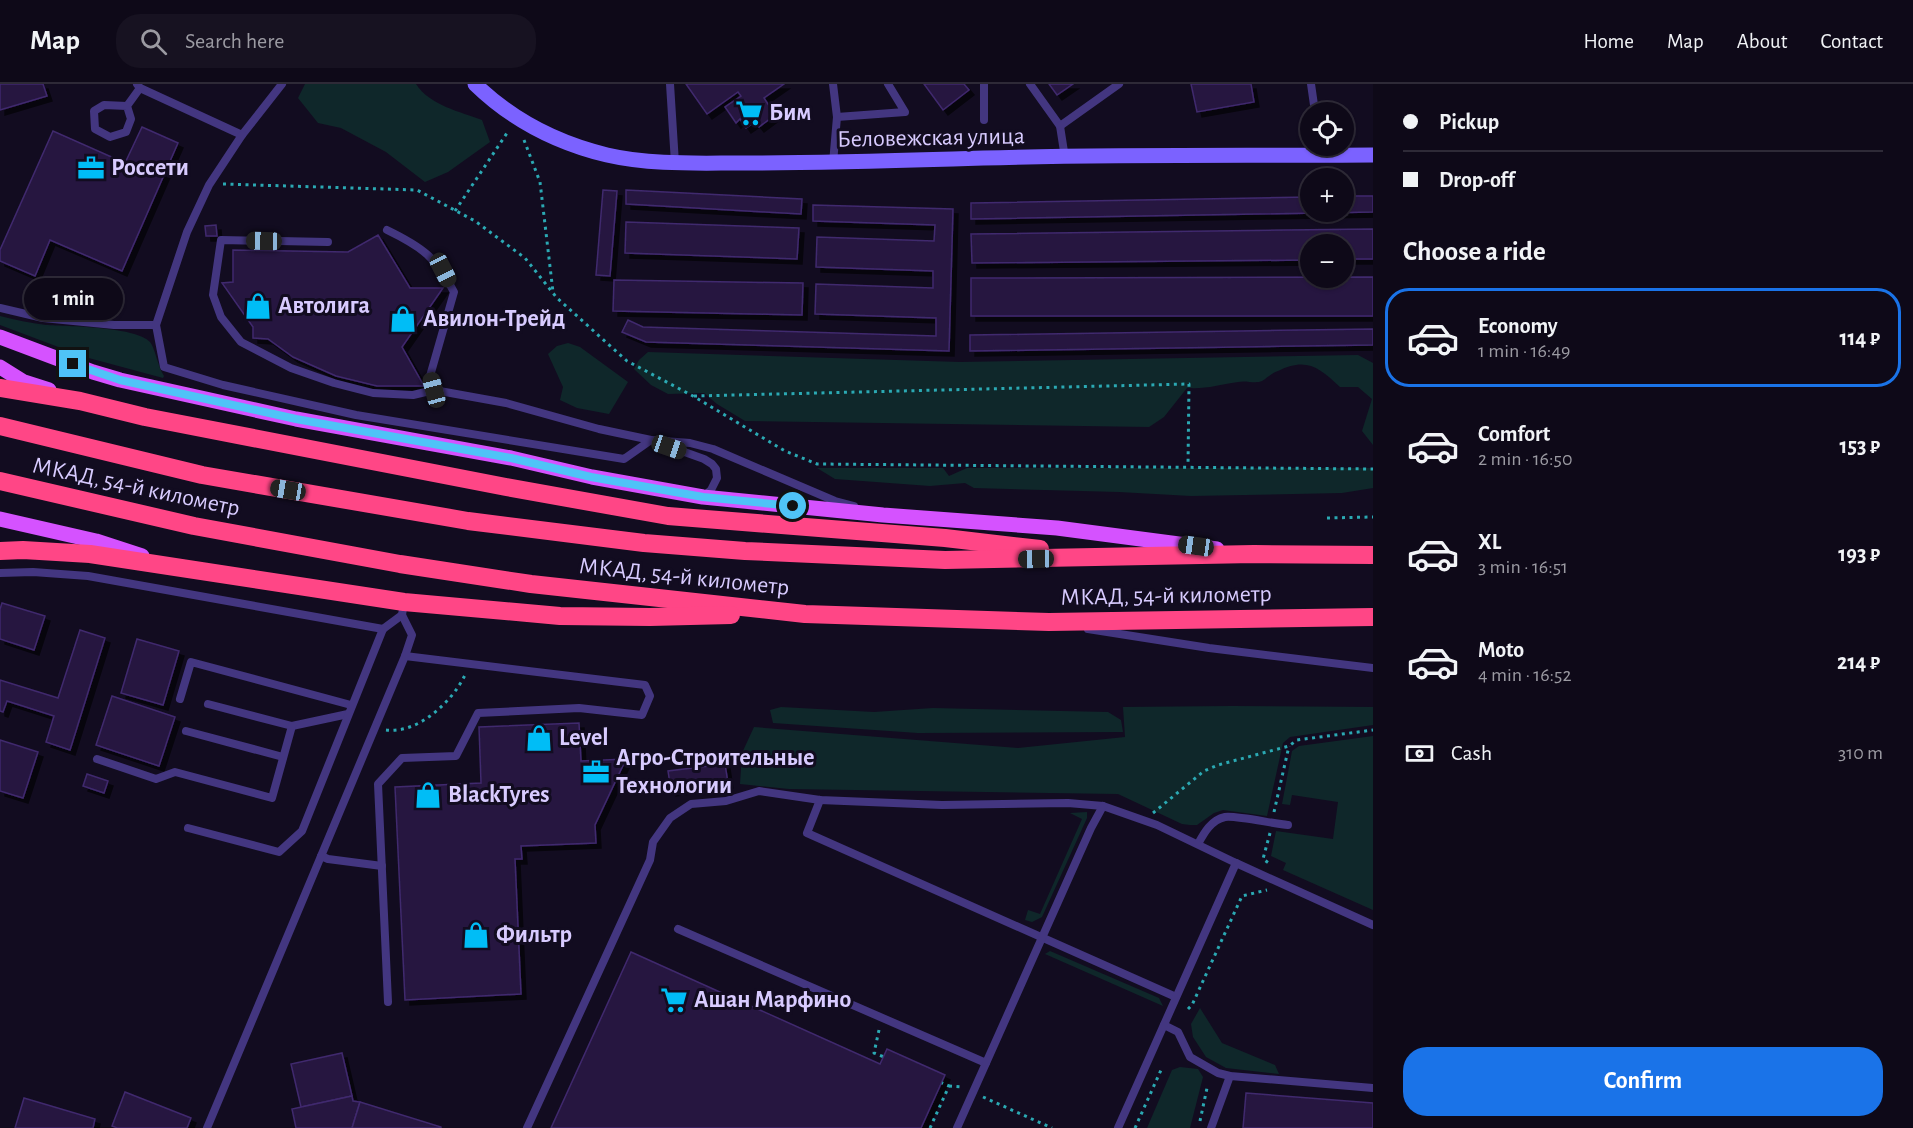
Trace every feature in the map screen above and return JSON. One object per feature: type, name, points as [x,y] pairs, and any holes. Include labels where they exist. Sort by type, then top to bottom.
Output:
[{"type":"highway","points":[[0,388],[80,401],[145,417],[668,516],[945,538],[1104,557]]},
{"type":"highway","name":"МКАД, 54-й километр","points":[[0,426],[202,475],[468,521],[644,543],[745,551],[945,561],[1254,554],[1367,555]]},
{"type":"highway","name":"МКАД, 54-й километр","points":[[0,481],[194,526],[400,564],[531,584],[805,614],[1049,622],[1373,617]]},
{"type":"highway","points":[[0,551],[90,554],[171,566],[403,608],[560,616],[805,614]]},
{"type":"main road","points":[[0,337],[120,380],[296,419],[511,458],[591,477],[703,497],[883,515],[1057,528],[1254,554]]},
{"type":"main road","points":[[0,367],[24,382],[80,401]]},
{"type":"main road","points":[[0,519],[96,541],[171,566]]},
{"type":"street","name":"Беловежская улица","points":[[475,84],[516,119],[557,139],[590,150],[636,160],[675,163],[833,163],[1300,152]]},
{"type":"street","name":"Беловежская улица","points":[[1354,154],[1373,155]]},
{"type":"lane","points":[[282,84],[242,135],[209,185],[187,232],[156,325],[164,367],[223,385],[357,415],[624,459],[651,440]]},
{"type":"lane","points":[[670,84],[675,163]]},
{"type":"lane","points":[[833,84],[837,117],[833,163]]},
{"type":"lane","points":[[837,117],[905,112],[888,84]]},
{"type":"lane","points":[[984,84],[984,120]]},
{"type":"lane","points":[[1030,84],[1060,126],[1065,158]]},
{"type":"lane","points":[[1060,126],[1119,84]]},
{"type":"lane","points":[[1311,84],[1314,102]]},
{"type":"lane","points":[[127,106],[104,105],[94,111],[95,129],[110,137],[126,132],[131,119],[127,106],[139,86],[242,135]]},
{"type":"lane","points":[[387,230],[428,254],[443,270],[454,292],[430,375],[434,390]]},
{"type":"lane","points":[[328,242],[221,240],[213,295],[221,317],[241,342],[291,368],[334,383],[373,393],[413,395],[434,390],[506,403],[598,429],[651,440],[690,443],[713,449],[835,501],[883,515]]},
{"type":"lane","points":[[0,308],[43,318],[114,325],[156,325]]},
{"type":"lane","points":[[651,440],[712,464],[716,469],[717,478],[711,490],[703,497]]},
{"type":"lane","points":[[0,573],[33,572],[88,576],[383,629]]},
{"type":"lane","points":[[188,828],[279,852],[302,831],[383,629],[403,608],[412,635],[405,656],[207,1128]]},
{"type":"lane","points":[[1049,622],[1209,648],[1373,668]]},
{"type":"lane","points":[[388,1002],[378,784],[402,758],[456,756],[478,713],[579,708],[642,716],[650,696],[645,685],[405,656]]},
{"type":"lane","points":[[180,699],[191,662],[349,709]]},
{"type":"lane","points":[[208,704],[291,726],[349,709]]},
{"type":"lane","points":[[98,759],[156,779],[175,772],[272,798],[291,726]]},
{"type":"lane","points":[[186,731],[283,758]]},
{"type":"lane","points":[[526,1128],[650,860],[653,842],[670,818],[691,804],[726,801],[759,790],[820,800],[942,805],[1068,803],[1103,806],[1148,821],[1373,925]]},
{"type":"lane","points":[[820,800],[807,833],[1176,997]]},
{"type":"lane","points":[[957,1128],[1090,828],[1103,806]]},
{"type":"lane","points":[[1198,844],[1214,822],[1226,817],[1288,825]]},
{"type":"lane","points":[[321,856],[328,859],[382,866]]},
{"type":"lane","points":[[1118,1128],[1236,863]]},
{"type":"lane","points":[[678,929],[986,1064]]},
{"type":"lane","points":[[1164,1025],[1178,1032],[1190,1057],[1218,1073],[1230,1076],[1373,1088]]},
{"type":"lane","points":[[1211,1128],[1230,1076]]},
{"type":"path","points":[[455,211],[516,119]]},
{"type":"path","points":[[516,119],[540,182],[553,293]]},
{"type":"path","points":[[209,185],[417,190],[475,221],[525,258],[553,293],[627,361],[693,396],[785,451],[817,464],[1373,469]]},
{"type":"path","points":[[693,396],[1189,384],[1188,466]]},
{"type":"path","points":[[1327,518],[1373,517]]},
{"type":"path","points":[[375,729],[393,731],[417,724],[435,713],[461,683],[471,664]]},
{"type":"path","points":[[1148,821],[1152,814],[1204,771],[1218,765],[1289,746],[1297,740],[1373,730]]},
{"type":"path","points":[[1277,869],[1263,859],[1289,746]]},
{"type":"path","points":[[1188,1009],[1192,1005],[1242,896],[1267,890]]},
{"type":"path","points":[[882,1018],[874,1053],[884,1057]]},
{"type":"path","points":[[1135,1128],[1161,1070]]},
{"type":"path","points":[[942,1083],[962,1087]]},
{"type":"path","points":[[930,1128],[949,1086]]},
{"type":"path","points":[[1198,1128],[1207,1088]]},
{"type":"path","points":[[983,1097],[1052,1128]]},
{"type":"green space","points":[[305,84],[416,84],[437,103],[482,120],[490,142],[448,172],[425,182],[386,152],[341,128],[318,123],[298,98]]},
{"type":"green space","points":[[0,316],[46,325],[117,330],[143,337],[152,345],[164,376],[163,378],[85,357],[0,325]]},
{"type":"green space","points":[[568,343],[580,347],[628,382],[609,414],[577,408],[560,400],[563,387],[548,354],[557,346]]},
{"type":"green space","points":[[648,352],[960,362],[1358,355],[1373,363],[1373,445],[1362,431],[1372,399],[1358,387],[1340,387],[1319,369],[1312,366],[1288,367],[1259,382],[1187,388],[1164,417],[1149,427],[745,421],[704,393],[668,394],[651,385],[634,369],[639,360]]},
{"type":"green space","points":[[817,468],[943,468],[949,476],[967,468],[1373,468],[1373,488],[1342,493],[1191,496],[974,488],[965,483],[930,486],[835,479]]},
{"type":"green space","points":[[781,707],[874,712],[933,708],[1108,712],[1121,720],[1123,732],[918,733],[773,723],[770,710]]},
{"type":"green space","points":[[1123,707],[1373,707],[1373,725],[1290,737],[1283,743],[1267,816],[1223,810],[1214,813],[1197,825],[1182,824],[1118,794],[789,789],[740,784],[742,753],[754,727],[1018,748],[1125,737]]},
{"type":"green space","points":[[1373,736],[1373,910],[1283,870],[1286,863],[1271,856],[1276,831],[1333,839],[1338,802],[1292,795],[1290,805],[1282,804],[1292,751],[1299,746]]},
{"type":"green space","points":[[1087,812],[1087,818],[1042,917],[1032,922],[1025,920],[1028,910],[1040,914],[1082,819],[1070,813]]},
{"type":"green space","points":[[1050,951],[1159,998],[1163,1006],[1045,954]]},
{"type":"green space","points":[[1200,1008],[1222,1043],[1275,1065],[1279,1074],[1226,1068],[1206,1057],[1193,1037],[1191,1024]]},
{"type":"green space","points":[[1180,1067],[1198,1069],[1203,1077],[1190,1128],[1147,1128],[1172,1070]]},
{"type":"building","points":[[0,84],[43,84],[47,96],[0,110]]},
{"type":"building","points":[[686,84],[784,84],[764,98],[775,115],[759,127],[755,122],[746,128],[740,119],[736,123],[725,107],[741,96],[738,92],[707,114]]},
{"type":"building","points":[[924,84],[964,84],[969,90],[943,110]]},
{"type":"building","points":[[1049,84],[1073,84],[1057,95]]},
{"type":"building","points":[[1191,84],[1251,84],[1254,102],[1197,112]]},
{"type":"building","points":[[142,127],[178,143],[122,271],[50,240],[35,276],[0,261],[0,250],[53,131],[125,163]]},
{"type":"building","points":[[603,190],[617,191],[610,276],[596,275]]},
{"type":"building","points":[[626,190],[802,199],[801,214],[626,204]]},
{"type":"building","points":[[1354,196],[1373,196],[1373,212],[1354,212]]},
{"type":"building","points":[[1300,197],[1300,213],[971,219],[971,203]]},
{"type":"building","points":[[813,205],[953,209],[949,351],[646,342],[622,332],[628,320],[643,327],[936,336],[936,318],[815,314],[816,284],[933,288],[933,271],[816,267],[817,237],[934,241],[935,225],[813,221]]},
{"type":"building","points":[[626,222],[799,228],[797,259],[625,253]]},
{"type":"building","points":[[216,225],[217,236],[206,236],[205,226]]},
{"type":"building","points":[[1373,229],[1373,259],[1354,259],[1354,234],[1300,234],[1300,260],[972,263],[971,234]]},
{"type":"building","points":[[378,235],[410,288],[443,288],[402,347],[424,386],[377,386],[336,376],[293,357],[268,339],[253,338],[253,327],[222,283],[233,282],[233,250],[348,252]]},
{"type":"building","points":[[1300,277],[1300,288],[1354,288],[1354,277],[1373,277],[1373,316],[971,316],[971,278]]},
{"type":"building","points":[[614,280],[803,283],[802,315],[613,311]]},
{"type":"building","points":[[1373,329],[1373,345],[970,351],[970,335]]},
{"type":"building","points":[[2,603],[45,616],[34,650],[0,639]]},
{"type":"building","points":[[80,630],[105,638],[70,750],[46,742],[54,716],[7,701],[3,712],[0,711],[0,680],[58,698]]},
{"type":"building","points":[[137,639],[179,651],[163,705],[121,693]]},
{"type":"building","points":[[112,696],[175,717],[159,766],[96,745]]},
{"type":"building","points":[[579,723],[581,761],[626,759],[595,825],[596,843],[521,846],[522,859],[515,859],[521,994],[405,1000],[395,787],[481,783],[479,727]]},
{"type":"building","points":[[0,740],[38,752],[23,798],[0,791]]},
{"type":"building","points":[[725,764],[728,783],[671,791],[668,771]]},
{"type":"building","points":[[87,774],[108,781],[104,793],[83,786]]},
{"type":"building","name":"Ашан Марфино","points":[[631,952],[880,1064],[887,1049],[945,1075],[921,1128],[551,1128]]},
{"type":"building","points":[[342,1053],[352,1096],[301,1107],[291,1064]]},
{"type":"building","points":[[125,1092],[191,1118],[187,1128],[117,1128],[112,1126]]},
{"type":"building","points":[[1246,1093],[1373,1103],[1373,1128],[1243,1128]]},
{"type":"building","points":[[352,1096],[353,1101],[360,1102],[352,1128],[296,1128],[292,1109]]},
{"type":"building","points":[[24,1098],[95,1119],[93,1128],[15,1128]]},
{"type":"building","points":[[360,1102],[441,1127],[441,1128],[352,1128]]},
{"type":"place","name":"Бим","points":[[749,113]]},
{"type":"place","name":"Россети","points":[[91,168]]},
{"type":"place","name":"Автолига","points":[[258,306]]},
{"type":"place","name":"Авилон-Трейд","points":[[403,319]]},
{"type":"place","name":"Level","points":[[539,738]]},
{"type":"place","name":"Агро-Строительные Технологии","points":[[596,772]]},
{"type":"place","name":"BlackTyres","points":[[428,795]]},
{"type":"place","name":"Фильтр","points":[[476,935]]},
{"type":"place","name":"Ашан Марфино","points":[[674,1000]]},
{"type":"route","points":[[73,364],[120,380],[296,419],[511,458],[591,477],[703,497],[793,506]]}]
